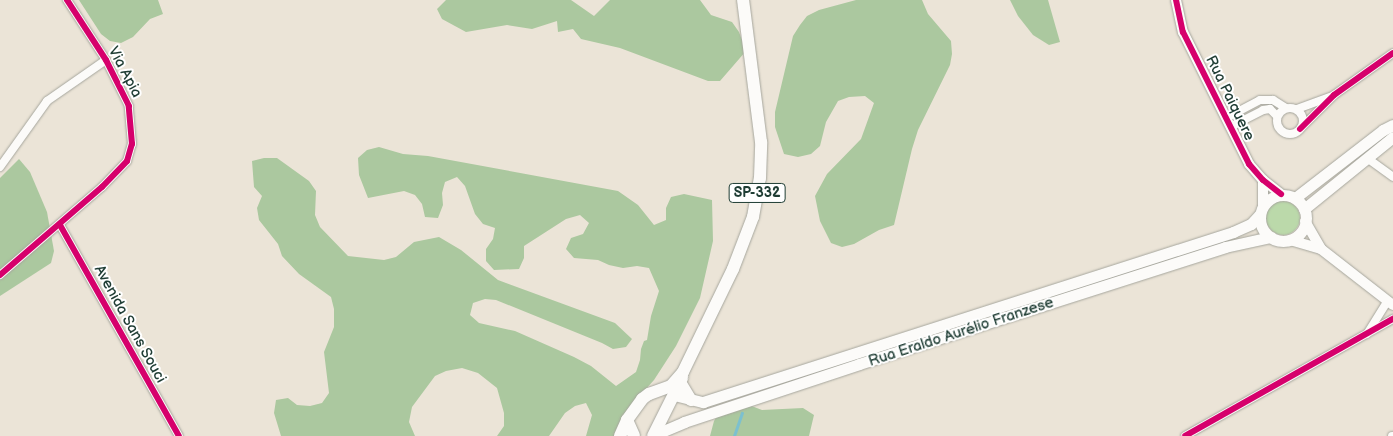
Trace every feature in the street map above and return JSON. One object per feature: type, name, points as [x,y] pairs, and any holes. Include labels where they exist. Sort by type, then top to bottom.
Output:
[{"type":"main road","name":"SP-332","points":[[652,436],[674,395],[733,269],[753,217],[759,188],[761,142],[743,0]]},
{"type":"main road","points":[[1295,198],[1383,130],[1393,125]]},
{"type":"main road","points":[[1305,215],[1295,198],[1281,194],[1271,198],[1261,210],[1260,223],[1271,237],[1284,241],[1290,240],[1300,232],[1305,215],[1366,158],[1393,137]]},
{"type":"main road","name":"Rua Eraldo Aurélio Franzese","points":[[674,395],[703,402],[1233,232],[1251,224],[1261,210]]},
{"type":"main road","name":"Rua Eraldo Aurélio Franzese","points":[[652,436],[684,422],[1056,301],[1225,247],[1271,237]]},
{"type":"main road","name":"SP-332","points":[[620,436],[627,420],[653,393],[671,386],[681,377]]},
{"type":"main road","points":[[681,377],[691,400]]},
{"type":"main road","points":[[652,436],[662,406],[653,393]]},
{"type":"main road","points":[[653,393],[674,395]]},
{"type":"main road","points":[[627,420],[634,436]]},
{"type":"street","name":"Via Apia","points":[[0,275],[60,225],[118,172],[127,161],[132,144],[129,106],[106,60],[67,0]]},
{"type":"street","name":"Rua Paiquere","points":[[1176,0],[1183,32],[1249,164],[1262,180],[1281,194]]},
{"type":"street","points":[[1228,123],[1262,110],[1270,109],[1277,116],[1277,126],[1284,132],[1292,134],[1300,129],[1334,95],[1393,53]]},
{"type":"street","points":[[0,167],[47,101],[106,60]]},
{"type":"street","points":[[1228,123],[1260,100],[1273,100],[1286,108],[1297,109],[1334,95]]},
{"type":"street","points":[[1277,116],[1286,108]]},
{"type":"street","points":[[1297,109],[1303,116],[1300,129]]},
{"type":"street","points":[[1366,158],[1393,177]]},
{"type":"street","points":[[1261,210],[1262,180]]},
{"type":"street","points":[[1305,215],[1321,249]]},
{"type":"street","name":"Avenida Sans Souci","points":[[60,225],[178,436]]},
{"type":"street","points":[[1290,240],[1321,249],[1390,303],[1368,334]]},
{"type":"street","points":[[1186,436],[1393,319]]},
{"type":"green space","points":[[79,0],[158,0],[163,14],[150,19],[133,37],[121,43],[110,41],[101,34]]},
{"type":"green space","points":[[446,0],[571,0],[594,16],[610,0],[700,0],[711,15],[732,22],[739,32],[746,51],[720,81],[708,81],[620,48],[581,39],[573,29],[558,32],[557,21],[532,29],[507,25],[466,32],[442,19],[437,9]]},
{"type":"green space","points":[[856,0],[922,0],[928,14],[951,41],[952,54],[950,65],[918,130],[894,225],[879,230],[854,244],[842,247],[831,243],[820,221],[815,196],[827,174],[861,139],[874,103],[865,96],[849,97],[838,101],[826,122],[820,146],[811,154],[798,157],[784,154],[775,127],[775,112],[793,36],[800,25],[807,16],[819,10]]},
{"type":"green space","points":[[1010,0],[1048,0],[1060,42],[1049,45],[1033,35],[1018,16]]},
{"type":"green space","points":[[379,147],[403,154],[428,156],[618,191],[638,205],[654,225],[666,220],[666,208],[671,197],[684,194],[712,200],[713,241],[700,298],[676,346],[654,380],[636,400],[619,436],[586,436],[592,415],[586,403],[575,406],[565,413],[549,436],[497,436],[504,426],[504,413],[497,388],[478,373],[462,368],[446,371],[435,376],[412,407],[409,422],[415,436],[281,436],[274,413],[276,400],[288,398],[297,405],[310,406],[322,403],[329,393],[324,352],[334,327],[334,309],[331,297],[299,274],[282,256],[278,244],[259,220],[257,208],[262,196],[254,187],[252,161],[264,158],[277,158],[309,181],[316,191],[315,215],[320,227],[348,256],[384,260],[396,257],[414,242],[439,237],[461,250],[498,280],[615,323],[632,339],[626,347],[613,349],[496,300],[485,299],[473,303],[470,315],[479,323],[515,331],[574,357],[591,366],[616,386],[636,372],[641,349],[644,341],[647,340],[651,316],[659,291],[649,268],[637,266],[623,268],[598,260],[574,258],[566,249],[571,238],[583,234],[589,223],[580,215],[566,219],[524,246],[524,258],[519,269],[494,270],[486,261],[486,249],[493,239],[495,228],[483,224],[475,214],[465,186],[457,177],[445,182],[442,193],[443,205],[438,218],[425,217],[422,204],[415,195],[404,191],[368,198],[359,175],[358,158],[367,150]]},
{"type":"green space","points":[[19,159],[30,172],[47,212],[54,251],[51,263],[0,296],[0,178]]},
{"type":"green space","points":[[1283,201],[1295,206],[1300,218],[1295,230],[1283,235],[1271,230],[1266,218],[1271,206]]},
{"type":"green space","points":[[749,405],[762,410],[803,408],[814,415],[809,436],[710,436],[714,421],[723,406]]},
{"type":"waterway","points":[[734,436],[742,413]]},
{"type":"cycle path","points":[[0,275],[102,187],[127,161],[132,144],[129,106],[106,60],[67,0]]},
{"type":"cycle path","points":[[1176,0],[1183,32],[1249,164],[1263,180],[1281,194]]},
{"type":"cycle path","points":[[1300,129],[1334,95],[1393,53]]},
{"type":"cycle path","points":[[60,225],[179,436]]},
{"type":"cycle path","points":[[1185,436],[1393,319]]}]
